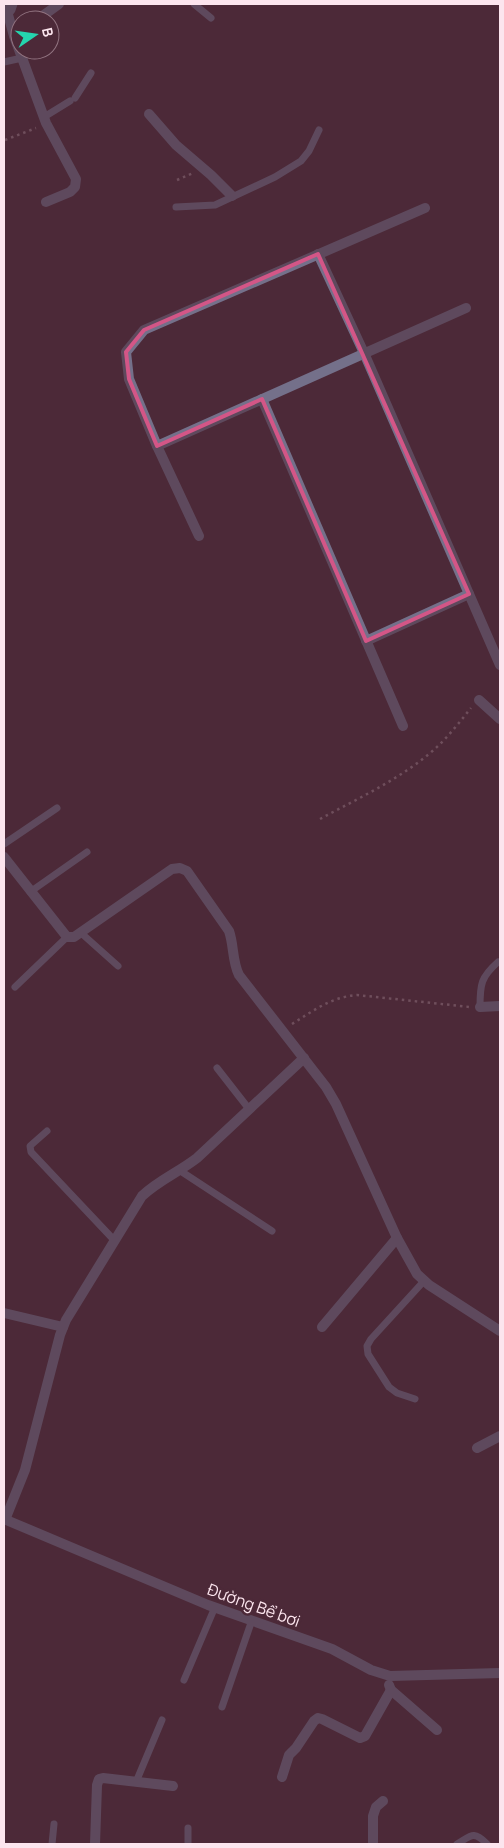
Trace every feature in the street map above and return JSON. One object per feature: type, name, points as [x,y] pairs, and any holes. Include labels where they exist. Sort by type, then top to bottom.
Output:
[{"type":"street","points":[[5,4],[8,22]]},
{"type":"street","points":[[23,60],[45,120],[76,179],[75,187],[70,192],[46,202]]},
{"type":"street","points":[[148,114],[176,146],[232,196]]},
{"type":"street","points":[[200,536],[129,379],[126,352],[144,330],[425,208]]},
{"type":"street","points":[[318,254],[364,353],[500,665]]},
{"type":"street","points":[[158,446],[466,308]]},
{"type":"street","points":[[262,399],[403,726]]},
{"type":"street","points":[[366,641],[469,594]]},
{"type":"street","points":[[479,700],[499,715]]},
{"type":"street","points":[[4,857],[67,938],[74,937],[172,869],[180,868],[187,871],[229,931],[232,941],[234,965],[239,975],[326,1087],[336,1104],[397,1238],[417,1274],[424,1281],[500,1331]]},
{"type":"street","points":[[480,1007],[500,1006]]},
{"type":"street","points":[[4,1520],[25,1470],[63,1327],[142,1196],[154,1184],[197,1158],[304,1058]]},
{"type":"street","points":[[322,1327],[397,1238]]},
{"type":"street","points":[[4,1312],[63,1327]]},
{"type":"street","points":[[476,1448],[500,1436]]},
{"type":"street","name":"Đường Bể bơi","points":[[4,1520],[215,1607],[332,1649],[371,1670],[390,1676],[500,1673]]},
{"type":"street","points":[[390,1676],[388,1684],[391,1690],[437,1730]]},
{"type":"street","points":[[282,1777],[289,1755],[314,1721],[318,1718],[322,1719],[360,1738],[365,1736],[391,1690]]},
{"type":"street","points":[[95,1844],[97,1785],[99,1779],[173,1786]]},
{"type":"street","points":[[373,1844],[373,1816],[376,1807],[383,1801]]},
{"type":"lane","points":[[8,22],[14,4]]},
{"type":"lane","points":[[194,4],[211,18]]},
{"type":"lane","points":[[45,120],[72,100],[91,73]]},
{"type":"lane","points":[[176,207],[215,205],[275,177],[293,167],[308,151],[319,130]]},
{"type":"lane","points":[[4,844],[57,808]]},
{"type":"lane","points":[[30,892],[87,852]]},
{"type":"lane","points":[[80,932],[118,966]]},
{"type":"lane","points":[[15,987],[67,938]]},
{"type":"lane","points":[[480,1007],[482,982],[486,973],[498,962]]},
{"type":"lane","points":[[217,1068],[249,1110]]},
{"type":"lane","points":[[47,1132],[30,1146],[31,1152],[114,1240]]},
{"type":"lane","points":[[179,1170],[272,1231]]},
{"type":"lane","points":[[415,1399],[398,1393],[390,1387],[368,1354],[367,1346],[371,1339],[424,1281]]},
{"type":"lane","points":[[184,1680],[215,1607]]},
{"type":"lane","points":[[222,1707],[252,1620]]},
{"type":"lane","points":[[136,1782],[162,1720]]},
{"type":"lane","points":[[52,1844],[54,1824]]},
{"type":"lane","points":[[188,1828],[188,1844]]},
{"type":"lane","points":[[457,1844],[465,1837],[472,1835],[479,1837],[487,1844]]},
{"type":"path","points":[[5,140],[45,120]]},
{"type":"path","points":[[177,180],[204,169]]},
{"type":"path","points":[[320,819],[394,779],[430,754],[479,700]]},
{"type":"path","points":[[282,1030],[330,1000],[343,996],[357,995],[453,1006],[480,1007]]},
{"type":"highlighted area","points":[[318,254],[469,594],[366,641],[262,399],[157,446],[129,379],[126,352],[144,330]]}]
